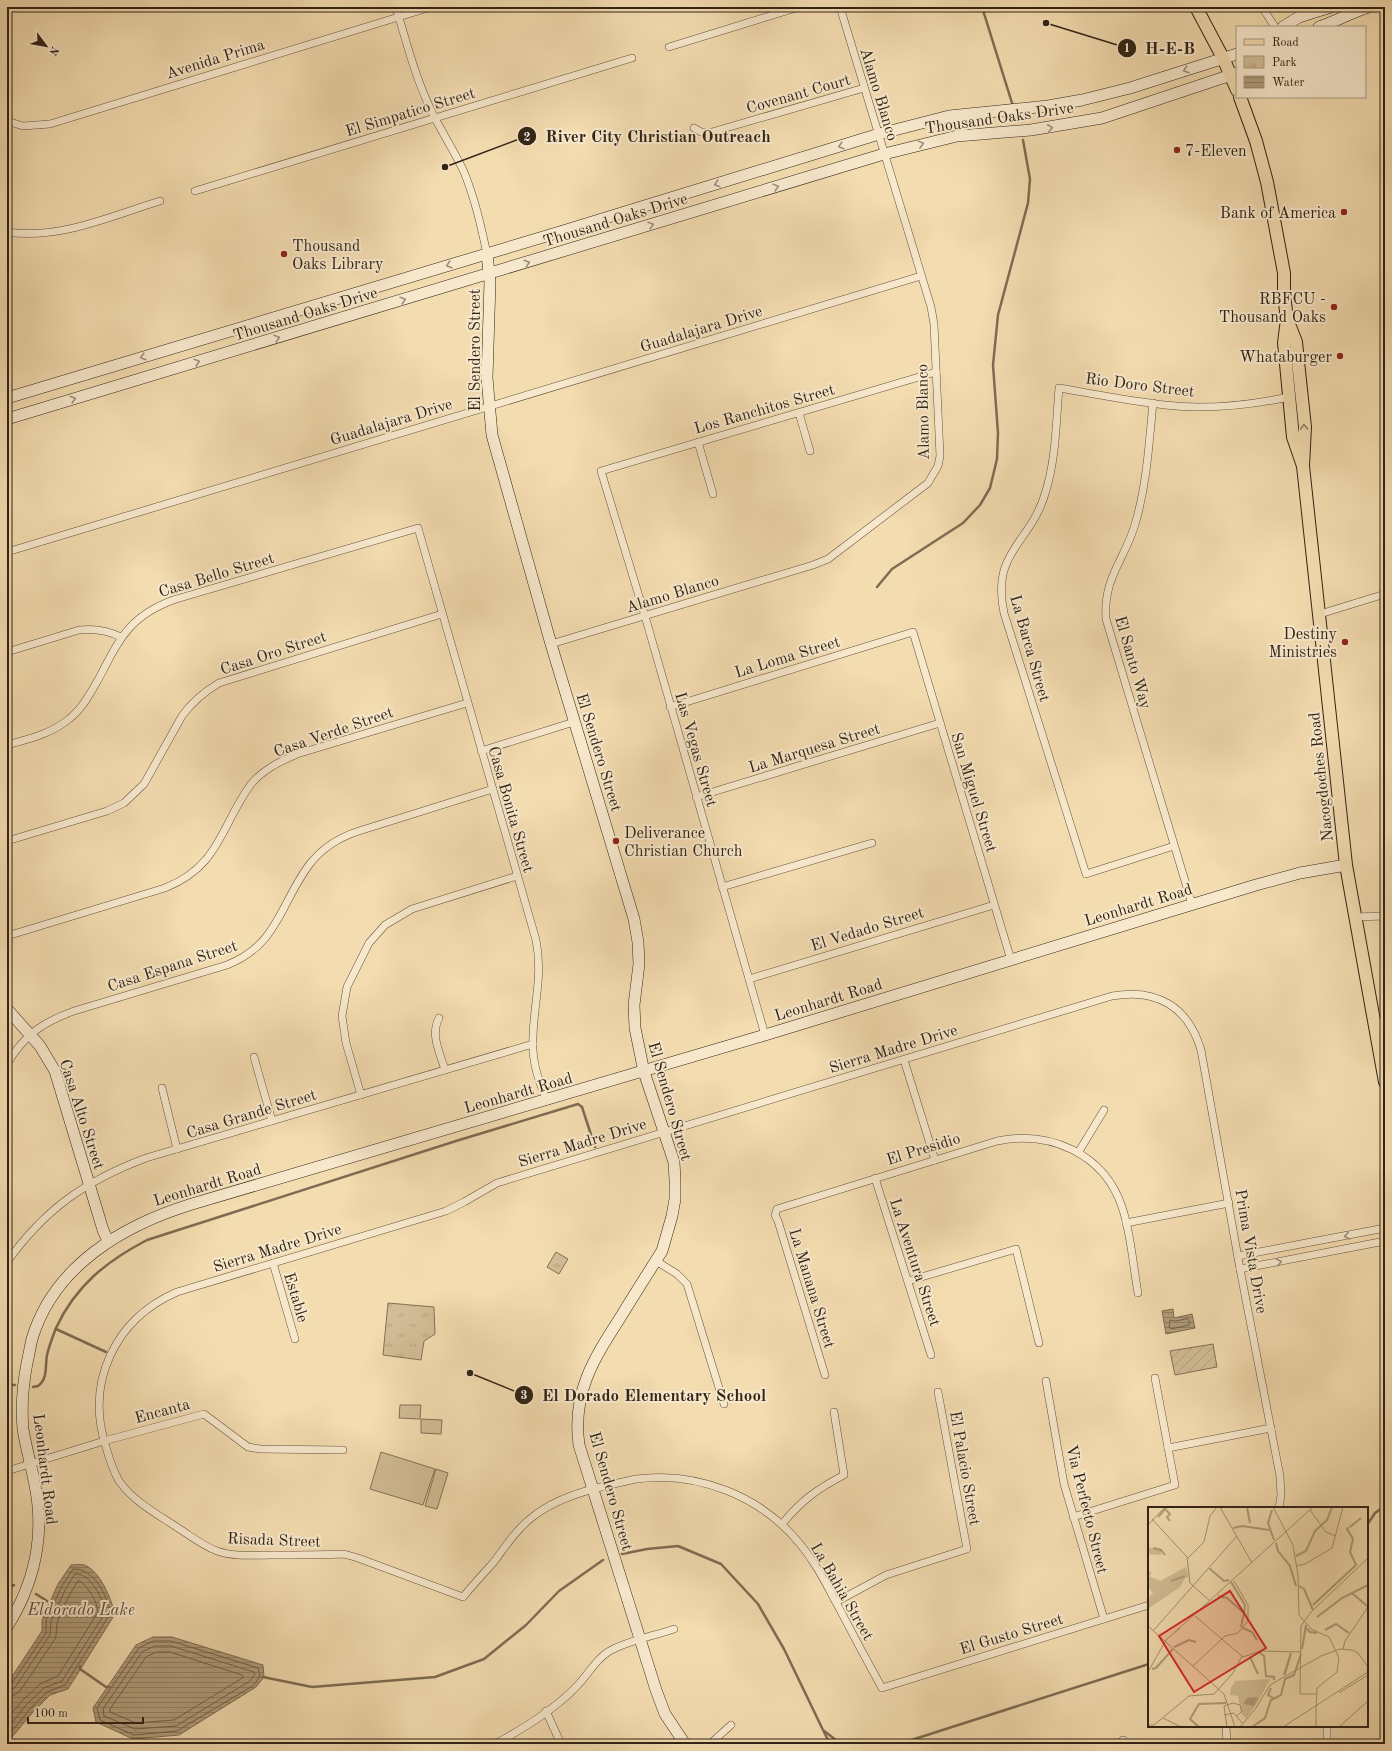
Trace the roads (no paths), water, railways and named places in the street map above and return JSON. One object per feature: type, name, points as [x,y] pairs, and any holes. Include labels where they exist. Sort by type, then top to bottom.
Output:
[{"type":"main road","points":[[1196,7],[1223,58],[1234,75],[1236,85]]},
{"type":"main road","name":"Nacogdoches Road","points":[[1240,98],[1256,142],[1267,182],[1284,273],[1284,295],[1288,319],[1296,342],[1305,427],[1303,466],[1346,865],[1354,917],[1385,1082]]},
{"type":"main road","name":"Nacogdoches Road","points":[[1288,319],[1284,343],[1293,437],[1303,466]]},
{"type":"street","name":"El Sendero Street","points":[[396,7],[418,76],[435,118],[463,171],[480,220],[490,274],[490,320],[487,360],[488,407],[492,435],[551,644],[634,919],[638,942],[639,964],[634,1016],[644,1072],[674,1162],[675,1199],[668,1234],[662,1251],[597,1354],[582,1388],[578,1412],[578,1434],[579,1445],[640,1640],[665,1714],[685,1744]]},
{"type":"street","name":"Avenida Prima","points":[[7,121],[23,126],[50,124],[431,7]]},
{"type":"street","points":[[668,47],[799,7]]},
{"type":"street","name":"Alamo Blanco","points":[[551,644],[813,565],[828,559],[928,483],[938,466],[940,456],[934,324],[927,292],[840,7]]},
{"type":"street","points":[[1262,7],[1274,26]]},
{"type":"street","points":[[1285,26],[1299,17],[1331,7]]},
{"type":"street","points":[[1344,7],[1364,8]]},
{"type":"street","points":[[1322,26],[1339,21],[1364,8]]},
{"type":"street","name":"Thousand Oaks Drive","points":[[7,398],[487,254],[879,134],[949,116],[1048,106],[1082,100],[1130,88],[1236,54]]},
{"type":"street","name":"El Simpatico Street","points":[[195,191],[632,58]]},
{"type":"street","name":"Thousand Oaks Drive","points":[[7,419],[884,154],[957,136],[1031,130],[1102,118],[1234,75]]},
{"type":"street","name":"Covenant Court","points":[[694,128],[701,132],[712,132],[864,88]]},
{"type":"street","points":[[7,232],[30,234],[64,230],[160,201]]},
{"type":"street","name":"Guadalajara Drive","points":[[7,552],[921,276]]},
{"type":"street","name":"Los Ranchitos Street","points":[[600,471],[936,372]]},
{"type":"street","name":"Rio Doro Street","points":[[1059,388],[1166,405],[1212,406],[1275,400],[1289,397]]},
{"type":"street","name":"La Barca Street","points":[[1059,388],[1052,465],[1045,495],[1027,530],[1010,553],[1004,567],[1000,582],[1000,596],[1004,613],[1086,874],[1174,846]]},
{"type":"street","name":"El Santo Way","points":[[1152,403],[1148,459],[1142,499],[1136,523],[1110,581],[1105,605],[1108,627],[1192,904]]},
{"type":"street","points":[[799,412],[810,451]]},
{"type":"street","points":[[698,442],[713,494]]},
{"type":"street","name":"Las Vegas Street","points":[[600,471],[645,616],[765,1036]]},
{"type":"street","name":"Casa Bonita Street","points":[[418,528],[539,954],[540,973],[533,1044],[540,1084],[547,1101]]},
{"type":"street","name":"Casa Bello Street","points":[[7,746],[55,729],[77,712],[91,692],[121,637],[145,614],[173,600],[418,528]]},
{"type":"street","points":[[1320,614],[1385,594]]},
{"type":"street","name":"Casa Oro Street","points":[[7,841],[107,811],[127,800],[144,784],[153,771],[182,716],[188,708],[202,694],[219,683],[442,614]]},
{"type":"street","points":[[7,652],[89,629],[100,629],[121,637]]},
{"type":"street","name":"La Loma Street","points":[[670,707],[913,632]]},
{"type":"street","name":"San Miguel Street","points":[[913,632],[1011,960]]},
{"type":"street","name":"Casa Verde Street","points":[[7,936],[165,888],[186,878],[199,868],[215,847],[250,784],[276,763],[297,754],[468,703]]},
{"type":"street","points":[[481,750],[574,722]]},
{"type":"street","name":"La Marquesa Street","points":[[696,797],[940,724]]},
{"type":"street","name":"Casa Espana Street","points":[[7,1064],[16,1049],[30,1034],[50,1020],[74,1010],[237,961],[253,951],[273,930],[309,865],[332,844],[359,830],[493,789]]},
{"type":"street","points":[[722,887],[872,843]]},
{"type":"street","name":"Leonhardt Road","points":[[7,1627],[29,1584],[37,1550],[39,1529],[38,1506],[22,1413],[24,1381],[32,1338],[50,1302],[61,1285],[89,1255],[108,1241],[144,1222],[174,1210],[765,1036],[1192,904],[1300,873],[1346,865]]},
{"type":"street","points":[[361,1095],[346,1043],[342,1016],[347,987],[369,943],[385,925],[412,909],[517,876]]},
{"type":"street","name":"El Vedado Street","points":[[749,979],[994,905]]},
{"type":"street","points":[[1354,917],[1385,916]]},
{"type":"street","name":"Sierra Madre Drive","points":[[104,1441],[99,1403],[103,1372],[109,1358],[121,1337],[138,1317],[156,1302],[177,1292],[446,1211],[497,1184],[1112,996],[1126,993],[1141,993],[1155,997],[1174,1007]]},
{"type":"street","name":"Prima Vista Drive","points":[[1174,1007],[1179,1010],[1190,1024],[1197,1037],[1201,1050],[1240,1269],[1280,1476],[1281,1495],[1279,1507]]},
{"type":"street","name":"Casa Alto Street","points":[[7,1009],[47,1055],[55,1071],[103,1230],[108,1241]]},
{"type":"street","points":[[439,1018],[435,1028],[435,1036],[445,1070]]},
{"type":"street","name":"Casa Grande Street","points":[[7,1262],[36,1225],[56,1207],[90,1184],[120,1168],[146,1158],[533,1044]]},
{"type":"street","points":[[254,1057],[272,1121]]},
{"type":"street","points":[[904,1060],[935,1160]]},
{"type":"street","points":[[162,1088],[177,1150]]},
{"type":"street","points":[[1078,1153],[1104,1110]]},
{"type":"street","name":"El Presidio","points":[[777,1209],[997,1141],[1020,1138],[1052,1141],[1065,1145],[1078,1153],[1098,1169],[1116,1192],[1126,1223],[1138,1294]]},
{"type":"street","name":"La Aventura Street","points":[[875,1178],[931,1356]]},
{"type":"street","points":[[1126,1223],[1229,1203]]},
{"type":"street","name":"La Manana Street","points":[[777,1209],[775,1215],[825,1375]]},
{"type":"street","points":[[1238,1256],[1385,1228]]},
{"type":"street","points":[[1240,1269],[1385,1241]]},
{"type":"street","points":[[908,1281],[1016,1249],[1039,1342]]},
{"type":"street","points":[[656,1261],[677,1274],[689,1288],[724,1404]]},
{"type":"street","name":"Estable","points":[[273,1263],[296,1338]]},
{"type":"street","points":[[1073,1517],[1175,1485],[1155,1378]]},
{"type":"street","name":"Via Perfecto Street","points":[[1046,1381],[1064,1484],[1104,1619]]},
{"type":"street","name":"El Palacio Street","points":[[836,1602],[886,1575],[967,1549],[938,1392]]},
{"type":"street","points":[[782,1524],[799,1504],[811,1494],[844,1475],[834,1412]]},
{"type":"street","name":"Encanta","points":[[7,1471],[104,1441],[204,1414],[248,1447],[260,1450],[343,1450]]},
{"type":"street","points":[[1168,1448],[1271,1428]]},
{"type":"street","name":"Risada Street","points":[[104,1441],[116,1474],[133,1497],[202,1544],[216,1550],[241,1555],[344,1554],[463,1597]]},
{"type":"street","name":"La Bahia Street","points":[[463,1597],[492,1563],[511,1537],[533,1516],[546,1508],[567,1498],[593,1489],[643,1479],[678,1479],[698,1482],[742,1497],[782,1524],[814,1562],[882,1688]]},
{"type":"street","name":"El Gusto Street","points":[[882,1688],[1148,1605]]},
{"type":"street","points":[[495,1744],[546,1711],[577,1687],[599,1660],[607,1653],[616,1648],[674,1629]]},
{"type":"street","points":[[546,1711],[561,1744]]},
{"type":"street","points":[[710,1744],[731,1725]]},
{"type":"street","points":[[1226,1727],[1227,1744]]},
{"type":"street","points":[[1327,1727],[1327,1744]]},
{"type":"water","points":[[1173,1309],[1174,1318],[1192,1314],[1195,1328],[1166,1334],[1162,1311]]},
{"type":"water","name":"Eldorado Lake","points":[[71,1565],[84,1565],[95,1573],[108,1593],[115,1614],[68,1689],[50,1695],[33,1712],[7,1743],[7,1684],[42,1631],[42,1620],[58,1584]]},
{"type":"water","points":[[153,1637],[172,1637],[263,1665],[264,1677],[256,1687],[179,1735],[133,1739],[96,1722],[93,1708],[136,1645]]},
{"type":"waterway","points":[[982,7],[1012,103]]},
{"type":"waterway","points":[[877,587],[892,569],[963,523],[980,505],[990,488],[997,459],[998,433],[993,365],[998,315],[1028,203],[1030,179],[1023,140]]},
{"type":"waterway","points":[[33,1387],[38,1386],[45,1376],[47,1355],[52,1338],[64,1313],[73,1299],[83,1287],[106,1266],[132,1248],[147,1240],[456,1141],[578,1104],[582,1107],[595,1147]]},
{"type":"waterway","points":[[56,1329],[106,1352]]},
{"type":"waterway","points":[[7,1385],[15,1385]]},
{"type":"waterway","points":[[1368,1524],[1375,1513],[1385,1506]]},
{"type":"waterway","points":[[622,1554],[647,1549],[678,1546],[721,1564],[758,1604],[784,1649],[823,1730],[841,1744]]},
{"type":"waterway","points":[[263,1677],[312,1687],[435,1677],[484,1659],[526,1625],[559,1591],[603,1560]]},
{"type":"waterway","points":[[7,1588],[14,1585]]},
{"type":"waterway","points":[[36,1594],[52,1604]]},
{"type":"waterway","points":[[899,1744],[1148,1664]]},
{"type":"waterway","points":[[80,1666],[80,1669],[106,1687],[109,1687]]},
{"type":"waterway","points":[[824,1732],[830,1744]]},
{"type":"place","name":"H-E-B","points":[[1046,23]]},
{"type":"place","name":"7-Eleven","points":[[1177,150]]},
{"type":"place","name":"River City Christian Outreach","points":[[445,167]]},
{"type":"place","name":"Bank of America","points":[[1344,212]]},
{"type":"place","name":"Thousand Oaks Library","points":[[284,254]]},
{"type":"place","name":"RBFCU - Thousand Oaks","points":[[1334,307]]},
{"type":"place","name":"Whataburger","points":[[1340,356]]},
{"type":"place","name":"Destiny Ministries","points":[[1345,642]]},
{"type":"place","name":"Deliverance Christian Church","points":[[616,841]]},
{"type":"place","name":"El Dorado Elementary School","points":[[470,1373]]}]
